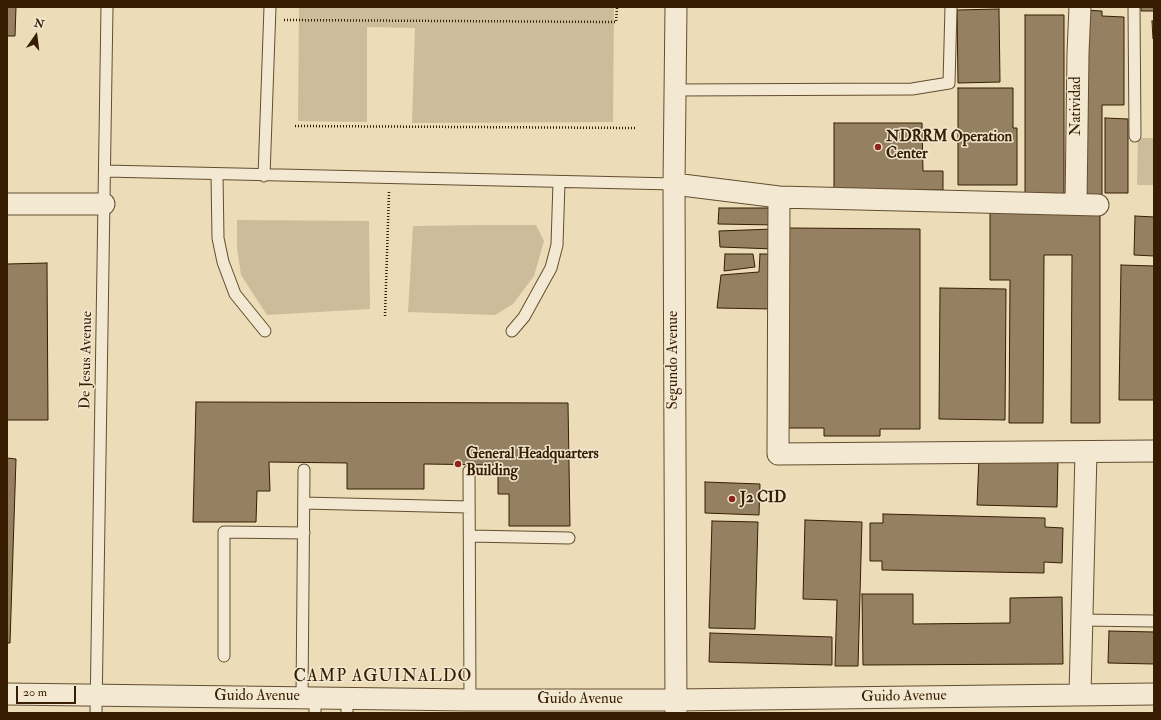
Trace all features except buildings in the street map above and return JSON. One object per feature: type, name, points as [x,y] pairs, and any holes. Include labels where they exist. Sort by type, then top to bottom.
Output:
[{"type":"street","name":"Segundo Avenue","points":[[675,706],[674,184],[676,7]]},
{"type":"street","name":"Natividad","points":[[1076,204],[1080,7]]},
{"type":"street","points":[[674,184],[779,197],[1098,205]]},
{"type":"street","points":[[779,197],[778,454],[1154,451]]},
{"type":"street","points":[[7,204],[104,204]]},
{"type":"street","points":[[1080,695],[1086,452]]},
{"type":"street","name":"Guido Avenue","points":[[7,694],[96,705],[310,703],[347,705],[470,700],[675,706],[934,705],[1080,695],[1154,694]]},
{"type":"lane","name":"De Jesus Avenue","points":[[96,705],[107,7]]},
{"type":"lane","points":[[264,176],[270,7]]},
{"type":"lane","points":[[676,90],[912,89],[949,83],[951,7]]},
{"type":"lane","points":[[1134,7],[1135,136]]},
{"type":"lane","points":[[105,171],[216,175],[674,184]]},
{"type":"lane","points":[[216,175],[218,238],[223,262],[235,294],[264,331]]},
{"type":"lane","points":[[512,331],[524,317],[551,268],[557,245],[559,182]]},
{"type":"lane","points":[[304,470],[304,533],[310,703]]},
{"type":"lane","points":[[469,471],[470,700]]},
{"type":"lane","points":[[304,503],[469,507]]},
{"type":"lane","points":[[224,656],[224,532],[304,533]]},
{"type":"lane","points":[[470,536],[569,538]]},
{"type":"lane","points":[[1082,620],[1154,621]]},
{"type":"path","points":[[269,20],[616,22],[617,7]]},
{"type":"path","points":[[295,126],[638,128]]},
{"type":"path","points":[[385,316],[389,178]]},
{"type":"shaded area","points":[[299,7],[614,7],[613,122],[412,123],[415,28],[367,27],[367,122],[298,121]]},
{"type":"shaded area","points":[[1138,138],[1154,138],[1154,185],[1137,185]]},
{"type":"shaded area","points":[[237,220],[369,221],[370,309],[267,315],[241,275],[237,248]]},
{"type":"shaded area","points":[[536,225],[544,241],[534,276],[513,304],[495,315],[408,312],[413,226]]},
{"type":"place","name":"NDRRM Operation Center","points":[[878,147]]},
{"type":"place","name":"General Headquarters Building","points":[[458,464]]},
{"type":"place","name":"J2 CID","points":[[732,499]]},
{"type":"district","name":"CAMP AGUINALDO","points":[[383,677]]}]
